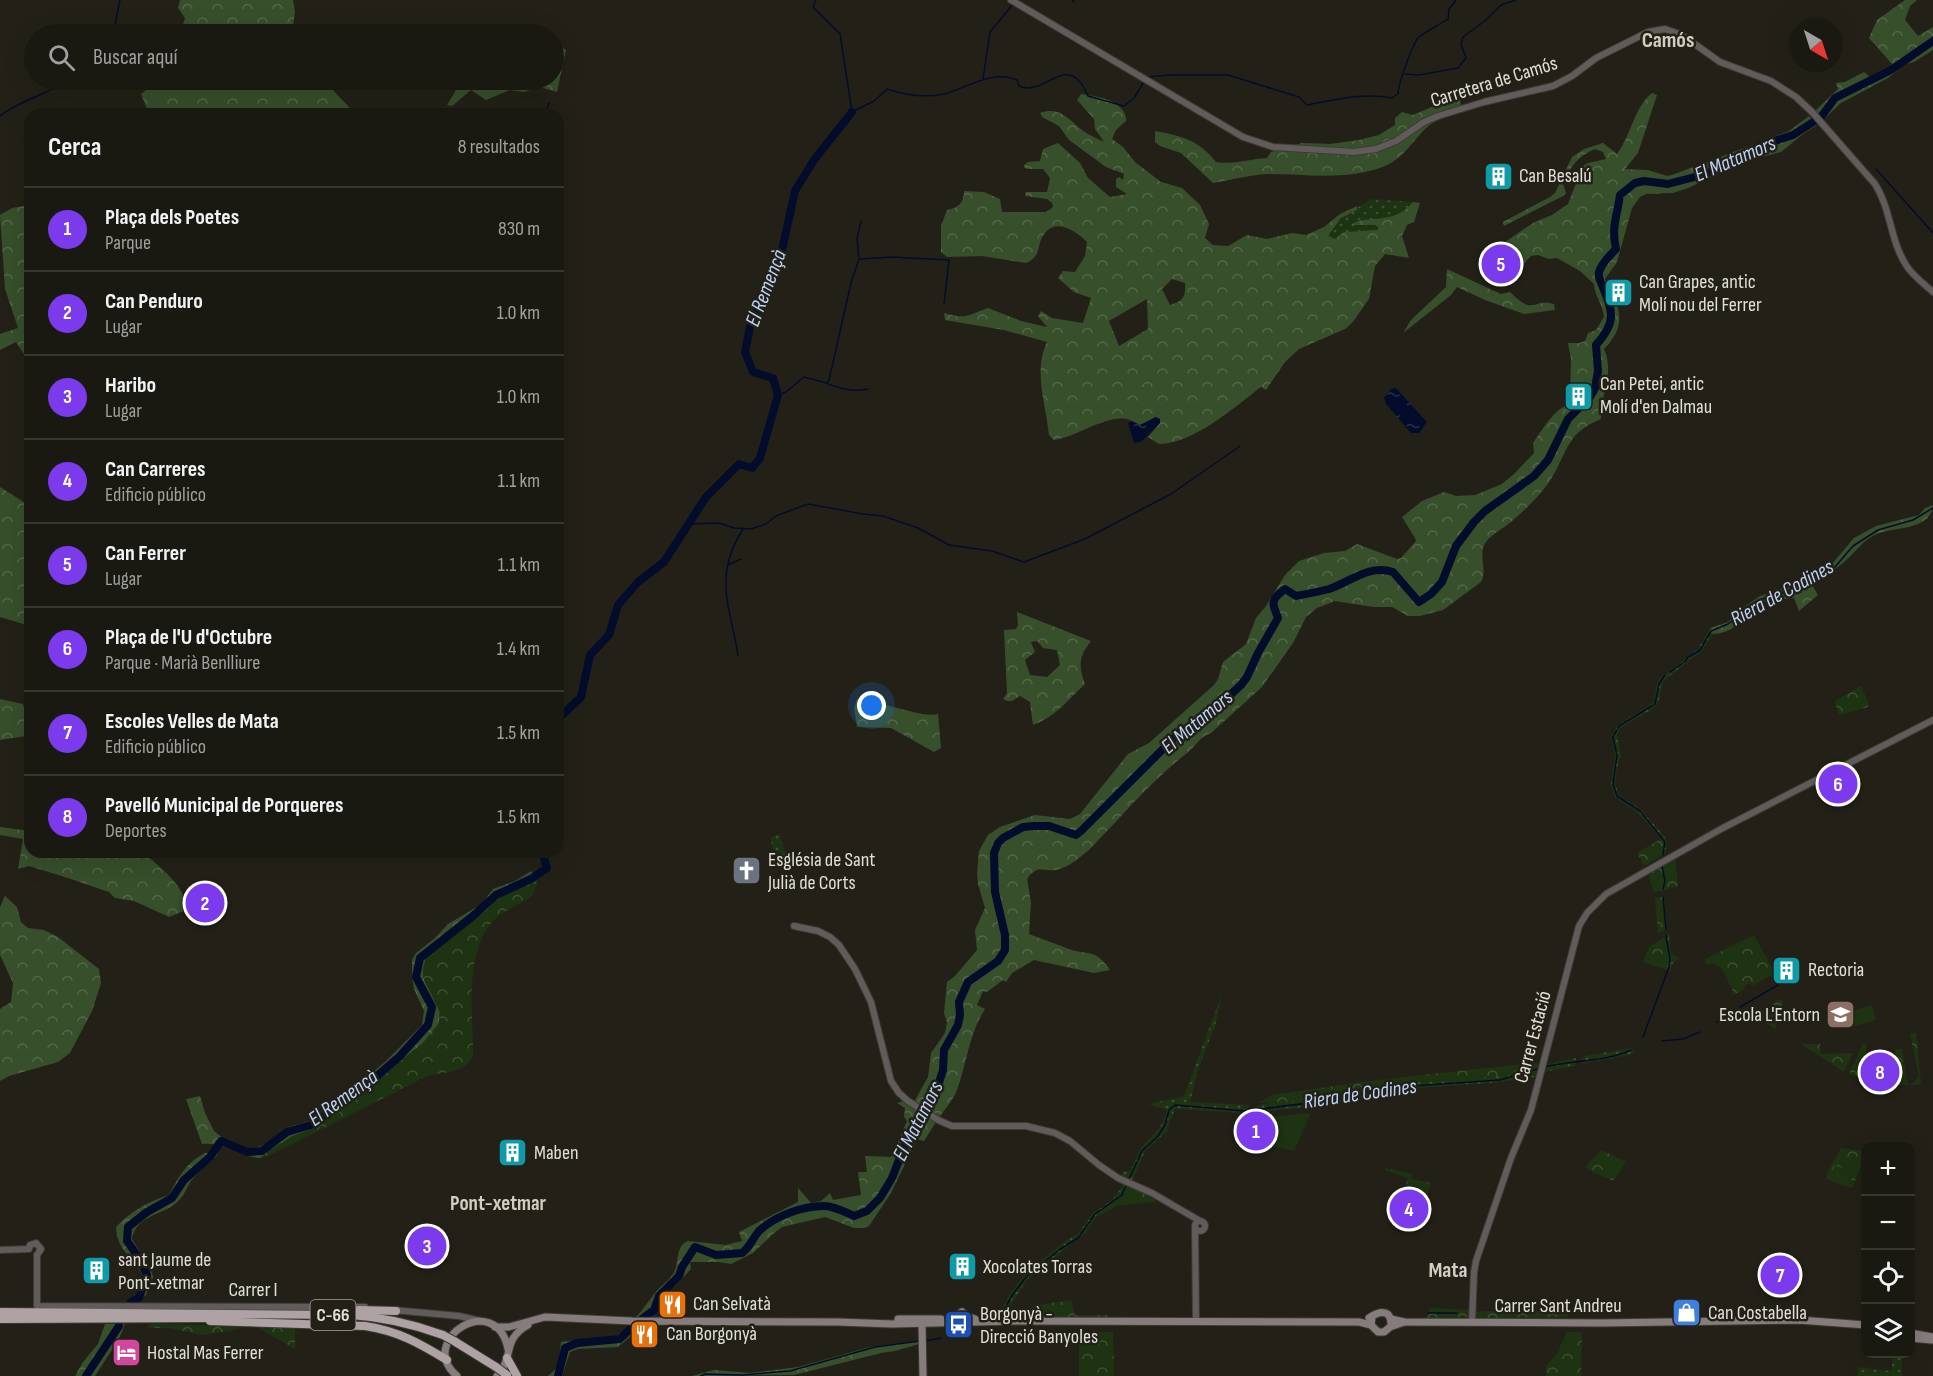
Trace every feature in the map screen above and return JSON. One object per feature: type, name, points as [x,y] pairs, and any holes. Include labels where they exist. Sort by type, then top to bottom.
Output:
[{"type":"highway","points":[[220,1313],[396,1311]]},
{"type":"highway","name":"C-66","points":[[0,1312],[220,1313],[380,1317],[407,1323],[454,1342],[506,1376]]},
{"type":"highway","name":"C-66","points":[[0,1319],[352,1319],[393,1324],[442,1337]]},
{"type":"highway","points":[[198,1319],[373,1327],[399,1334],[447,1360]]},
{"type":"highway","points":[[508,1354],[517,1376]]},
{"type":"main road","points":[[1359,1322],[1381,1312],[1387,1314],[1391,1323],[1387,1331],[1381,1333],[1375,1331],[1371,1325],[1372,1317]]},
{"type":"main road","points":[[495,1327],[509,1327],[545,1317],[620,1321]]},
{"type":"main road","points":[[496,1370],[505,1365],[515,1334],[537,1322],[838,1322],[922,1325],[962,1317],[1016,1321],[1359,1322],[1371,1325]]},
{"type":"main road","points":[[962,1317],[986,1323]]},
{"type":"main road","points":[[838,1322],[885,1320],[986,1323],[1016,1321]]},
{"type":"main road","points":[[885,1320],[918,1322],[922,1325]]},
{"type":"main road","name":"Carrer Sant Andreu","points":[[1391,1323],[1799,1320],[1861,1326]]},
{"type":"main road","points":[[457,1376],[451,1370],[447,1360],[447,1343],[453,1333],[467,1323],[484,1322],[495,1327],[504,1337],[508,1354]]},
{"type":"main road","points":[[922,1325],[923,1376]]},
{"type":"main road","points":[[1915,1334],[1933,1339]]},
{"type":"main road","points":[[1915,1338],[1933,1339]]},
{"type":"street","name":"Carretera de Camós","points":[[1013,1],[1234,133],[1252,141],[1273,147],[1354,152],[1377,149],[1396,141],[1437,116],[1552,86],[1572,76],[1596,58],[1648,32],[1661,29],[1678,32],[1728,66],[1779,86],[1796,97],[1812,112],[1882,195],[1906,266],[1933,292]]},
{"type":"street","name":"Carrer Estació","points":[[1472,1322],[1476,1261],[1511,1158],[1532,1110],[1579,926],[1587,913],[1606,894],[1721,829],[1933,720]]},
{"type":"street","points":[[794,926],[818,931],[830,937],[839,945],[855,969],[871,1002],[891,1081],[908,1101],[938,1120],[955,1126],[1026,1126],[1048,1131],[1070,1141],[1099,1165],[1124,1181],[1190,1215],[1198,1226],[1196,1322]]},
{"type":"street","points":[[0,1250],[28,1249],[33,1243],[38,1244],[41,1249],[37,1255],[30,1253],[28,1249]]},
{"type":"street","name":"Carrer I","points":[[37,1255],[37,1306],[374,1307],[459,1316],[484,1322]]},
{"type":"green space","points":[[180,0],[293,0],[295,12],[293,24],[183,24],[185,18],[178,8]]},
{"type":"green space","points":[[1905,0],[1917,0],[1910,6],[1905,20],[1918,36],[1933,27],[1933,50],[1841,103],[1823,120],[1815,111],[1838,89],[1836,83],[1845,82],[1864,72],[1870,77],[1886,70],[1892,64],[1869,38],[1877,20]]},
{"type":"green space","points":[[146,90],[333,90],[350,108],[147,108],[141,94]]},
{"type":"green space","points":[[456,90],[471,90],[452,106],[447,105]]},
{"type":"green space","points":[[471,90],[510,90],[486,100]]},
{"type":"green space","points":[[1652,93],[1657,95],[1638,153],[1625,169],[1648,170],[1667,176],[1672,175],[1789,131],[1809,116],[1817,125],[1781,152],[1746,161],[1673,193],[1646,194],[1640,197],[1632,208],[1617,262],[1605,279],[1617,306],[1619,323],[1612,340],[1604,349],[1608,376],[1601,419],[1579,432],[1554,474],[1535,500],[1491,536],[1483,546],[1481,582],[1443,610],[1420,616],[1408,616],[1392,607],[1373,607],[1335,601],[1317,608],[1306,617],[1293,643],[1262,687],[1161,775],[1089,850],[1065,867],[1056,870],[1037,870],[1027,879],[1031,902],[1029,934],[1069,949],[1092,954],[1100,958],[1110,970],[1094,973],[1034,960],[1012,973],[1006,982],[1003,980],[987,992],[983,991],[977,1005],[985,1009],[975,1028],[953,1098],[939,1118],[914,1102],[928,1077],[931,1053],[945,1033],[947,982],[977,950],[975,930],[985,908],[978,884],[979,851],[988,835],[1000,827],[1035,815],[1070,819],[1080,814],[1128,754],[1149,743],[1214,685],[1223,662],[1246,644],[1256,618],[1285,575],[1299,561],[1324,553],[1345,551],[1357,544],[1397,559],[1401,558],[1416,541],[1402,517],[1422,501],[1444,492],[1456,496],[1475,495],[1502,484],[1534,453],[1533,443],[1547,422],[1565,406],[1581,402],[1584,389],[1579,388],[1574,393],[1570,392],[1571,360],[1568,343],[1585,341],[1588,333],[1596,330],[1604,317],[1594,284],[1580,271],[1557,258],[1549,259],[1538,255],[1531,256],[1525,262],[1521,276],[1507,256],[1505,242],[1533,223],[1552,215],[1568,204],[1583,166],[1606,159],[1603,152],[1595,149],[1575,163],[1563,184],[1566,193],[1563,196],[1504,226],[1503,222],[1555,193],[1572,157],[1584,149],[1603,143],[1617,154],[1641,106]]},
{"type":"green space","points":[[1081,94],[1095,96],[1110,101],[1122,109],[1126,121],[1116,130],[1112,139],[1123,147],[1135,162],[1161,182],[1182,188],[1200,205],[1209,224],[1205,238],[1213,245],[1228,246],[1247,235],[1267,239],[1292,233],[1306,235],[1324,227],[1340,214],[1357,206],[1357,210],[1341,218],[1328,236],[1335,239],[1344,232],[1378,230],[1378,225],[1351,225],[1397,214],[1413,202],[1420,203],[1414,222],[1407,225],[1402,236],[1409,258],[1385,254],[1375,266],[1369,299],[1352,323],[1345,329],[1299,349],[1285,362],[1266,390],[1261,387],[1200,431],[1186,438],[1159,444],[1148,437],[1160,423],[1156,417],[1140,425],[1127,419],[1118,419],[1100,423],[1054,440],[1049,435],[1041,376],[1041,364],[1047,342],[1004,330],[945,320],[944,313],[971,315],[988,308],[1021,321],[1047,327],[1038,316],[1041,311],[1052,318],[1083,323],[1091,298],[1074,292],[1058,278],[1063,271],[1075,272],[1085,256],[1087,242],[1071,230],[1059,226],[1048,230],[1041,240],[1037,254],[1026,263],[982,256],[947,257],[941,252],[941,226],[947,210],[962,202],[964,191],[984,192],[1000,199],[1002,212],[1046,212],[1053,207],[1047,199],[1025,196],[1026,192],[1047,192],[1050,178],[1043,169],[1027,169],[1024,165],[1028,162],[1040,161],[1043,149],[1058,143],[1080,163],[1088,178],[1110,197],[1127,194],[1116,187],[1116,179],[1119,177],[1123,180],[1124,174],[1106,167],[1069,140],[1059,126],[1042,117],[1040,113],[1058,112],[1084,132],[1104,142],[1095,129],[1094,119],[1077,100]],"holes":[[[1172,279],[1185,283],[1185,292],[1181,300],[1170,305],[1162,289]],[[1147,299],[1148,329],[1119,346],[1109,321]]]},
{"type":"green space","points":[[1455,97],[1460,100],[1462,112],[1433,123],[1391,163],[1356,174],[1327,176],[1267,174],[1213,183],[1181,153],[1155,142],[1155,131],[1181,137],[1203,149],[1216,162],[1222,163],[1267,158],[1271,152],[1302,143],[1330,144],[1379,135],[1395,125],[1395,118],[1402,112],[1413,115]]},
{"type":"green space","points":[[1371,199],[1413,202],[1395,215],[1361,226],[1379,225],[1378,230],[1353,232],[1335,240],[1328,236],[1341,218]]},
{"type":"green space","points":[[24,206],[24,354],[16,342],[0,350],[0,334],[18,328],[5,289],[0,215],[12,208]]},
{"type":"green space","points":[[1447,269],[1501,294],[1510,292],[1524,304],[1554,304],[1555,310],[1524,314],[1457,287],[1451,295],[1403,333],[1411,320],[1446,287]]},
{"type":"green space","points":[[0,487],[24,502],[24,624],[0,617]]},
{"type":"green space","points":[[1933,505],[1931,513],[1920,523],[1879,533],[1868,539],[1843,563],[1812,585],[1818,595],[1799,611],[1794,598],[1768,601],[1752,610],[1731,629],[1713,634],[1709,631],[1711,628],[1728,622],[1760,596],[1798,584],[1827,570],[1854,538],[1876,526],[1919,515],[1925,508]]},
{"type":"green space","points":[[1017,612],[1091,641],[1081,661],[1081,672],[1085,684],[1055,713],[1033,725],[1030,702],[1020,696],[1012,701],[1003,699],[1007,693],[1004,630],[1016,629]],"holes":[[[1037,641],[1043,648],[1057,650],[1060,665],[1047,677],[1030,675],[1025,660],[1035,652],[1031,642]]]},
{"type":"green space","points":[[1709,631],[1713,634],[1702,651],[1663,681],[1658,704],[1620,728],[1617,735],[1621,755],[1615,784],[1619,795],[1641,810],[1664,836],[1667,842],[1665,853],[1662,855],[1664,842],[1638,813],[1615,797],[1611,784],[1615,755],[1612,736],[1618,725],[1654,702],[1657,683],[1660,679],[1698,649]]},
{"type":"green space","points":[[1861,686],[1869,704],[1868,707],[1841,715],[1838,713],[1835,701]]},
{"type":"green space","points":[[0,699],[23,704],[24,736],[0,740]]},
{"type":"green space","points":[[857,699],[922,714],[938,714],[941,748],[934,752],[891,728],[857,727],[854,708]]},
{"type":"green space","points":[[1847,773],[1850,783],[1839,786],[1840,790],[1831,794],[1827,783]]},
{"type":"green space","points":[[0,827],[24,830],[24,858],[149,858],[176,884],[189,909],[169,917],[134,901],[115,898],[109,892],[68,878],[29,866],[18,869],[23,839],[0,835]]},
{"type":"green space","points":[[779,834],[788,860],[778,864],[770,838]]},
{"type":"green space","points":[[1661,839],[1664,842],[1662,855],[1644,866],[1637,853]]},
{"type":"green space","points":[[1675,857],[1678,886],[1654,893],[1648,874]]},
{"type":"green space","points":[[531,871],[538,879],[494,902],[486,911],[426,957],[423,977],[440,1012],[439,1023],[422,1044],[315,1128],[293,1136],[261,1158],[218,1145],[202,1144],[186,1099],[200,1096],[214,1131],[224,1139],[249,1149],[261,1146],[280,1136],[289,1127],[313,1120],[317,1114],[343,1097],[386,1061],[422,1025],[424,1011],[414,989],[412,976],[412,960],[416,953],[448,924],[482,904],[493,889],[515,881]]},
{"type":"green space","points":[[538,879],[533,895],[497,917],[486,930],[479,946],[472,982],[473,1055],[465,1066],[425,1077],[261,1158],[293,1136],[315,1128],[422,1044],[439,1023],[440,1012],[423,977],[426,957],[486,911],[494,902]]},
{"type":"green space","points":[[5,896],[17,907],[21,922],[28,928],[44,930],[58,937],[99,969],[101,983],[92,1011],[70,1053],[58,1062],[9,1076],[0,1081],[0,1009],[11,1002],[13,983],[0,955],[0,907]]},
{"type":"green space","points":[[1664,896],[1667,929],[1658,933],[1655,899]]},
{"type":"green space","points":[[1669,934],[1671,954],[1679,958],[1673,963],[1670,971],[1643,962],[1649,947]]},
{"type":"green space","points":[[1754,935],[1775,973],[1752,986],[1750,983],[1744,986],[1745,989],[1731,996],[1733,991],[1722,969],[1713,963],[1707,965],[1705,959]]},
{"type":"green space","points":[[1222,994],[1215,1026],[1198,1070],[1190,1102],[1250,1105],[1245,1113],[1175,1109],[1166,1132],[1145,1151],[1132,1181],[1122,1175],[1124,1171],[1130,1172],[1141,1149],[1161,1126],[1166,1116],[1167,1110],[1148,1104],[1184,1096]]},
{"type":"green space","points":[[1780,999],[1783,1002],[1775,1029],[1756,1014]]},
{"type":"green space","points":[[1872,1005],[1876,1020],[1847,1028],[1842,1014]]},
{"type":"green space","points":[[1916,1033],[1921,1083],[1908,1085],[1919,1076],[1910,1034]]},
{"type":"green space","points":[[1801,1044],[1820,1044],[1820,1054],[1853,1053],[1844,1072]]},
{"type":"green space","points":[[1863,1044],[1866,1044],[1866,1080],[1894,1080],[1895,1049],[1902,1049],[1908,1085],[1880,1085],[1849,1074]]},
{"type":"green space","points":[[1632,1048],[1634,1052],[1629,1055],[1581,1064],[1585,1056]]},
{"type":"green space","points":[[1575,1058],[1575,1066],[1544,1072],[1548,1064]]},
{"type":"green space","points":[[1539,1064],[1535,1077],[1491,1083],[1417,1088],[1390,1095],[1356,1097],[1321,1105],[1255,1113],[1260,1104],[1310,1100],[1359,1092],[1361,1087],[1391,1088],[1416,1082],[1490,1077]]},
{"type":"green space","points":[[1539,1064],[1490,1077],[1416,1082],[1391,1088],[1364,1090],[1361,1087],[1356,1093],[1306,1101],[1258,1103],[1272,1095],[1285,1093],[1377,1080]]},
{"type":"green space","points":[[903,1101],[936,1122],[924,1141],[917,1139],[891,1193],[869,1226],[854,1228],[825,1217],[782,1227],[753,1253],[731,1264],[690,1262],[691,1269],[675,1286],[666,1291],[652,1318],[635,1318],[658,1289],[672,1276],[684,1243],[688,1241],[726,1245],[742,1241],[739,1232],[798,1202],[798,1188],[811,1203],[821,1201],[830,1193],[833,1200],[861,1195],[858,1172],[867,1172],[865,1156],[891,1157],[907,1121],[904,1117],[905,1108],[897,1103]]},
{"type":"green space","points":[[1309,1113],[1294,1151],[1264,1144],[1270,1128],[1269,1117]]},
{"type":"green space","points":[[1269,1117],[1270,1128],[1264,1144],[1241,1138],[1251,1119]]},
{"type":"green space","points":[[1841,1148],[1861,1151],[1861,1164],[1853,1187],[1850,1188],[1827,1179],[1826,1176]]},
{"type":"green space","points":[[1601,1150],[1626,1162],[1613,1181],[1587,1169],[1586,1166]]},
{"type":"green space","points":[[205,1153],[218,1154],[194,1178],[179,1201],[143,1221],[134,1231],[132,1239],[153,1277],[146,1295],[136,1303],[125,1304],[138,1295],[143,1277],[136,1264],[123,1249],[116,1227],[140,1208],[169,1195],[184,1171]]},
{"type":"green space","points":[[1835,1165],[1854,1172],[1850,1184],[1830,1177]]},
{"type":"green space","points":[[1385,1168],[1412,1174],[1411,1179],[1431,1183],[1419,1221],[1415,1219],[1421,1202],[1415,1200],[1416,1196],[1403,1192],[1408,1178],[1385,1170]]},
{"type":"green space","points":[[1124,1184],[1130,1187],[1113,1208],[1096,1217],[1086,1232],[1027,1280],[1009,1308],[995,1319],[1025,1274],[1064,1242],[1078,1234],[1093,1213],[1112,1200]]},
{"type":"green space","points":[[1130,1187],[1156,1199],[1154,1202],[1114,1206]]},
{"type":"green space","points":[[1071,1300],[1075,1315],[1108,1315],[1108,1318],[1010,1318],[1029,1307]]},
{"type":"green space","points":[[1430,1308],[1469,1310],[1468,1317],[1427,1318]]},
{"type":"green space","points":[[1568,1311],[1568,1317],[1477,1318],[1475,1312]]},
{"type":"green space","points":[[105,1324],[125,1324],[119,1339],[95,1376],[75,1376],[98,1344]]},
{"type":"green space","points":[[150,1324],[247,1326],[202,1335],[170,1328],[147,1328]]},
{"type":"green space","points":[[629,1325],[644,1325],[618,1347],[578,1349],[570,1352],[562,1376],[548,1376],[558,1367],[561,1342],[615,1336],[623,1333]]},
{"type":"green space","points":[[260,1327],[295,1327],[295,1349],[260,1329]]},
{"type":"green space","points":[[1079,1332],[1113,1332],[1114,1376],[1079,1376]]},
{"type":"green space","points":[[1567,1332],[1582,1332],[1581,1376],[1546,1376],[1546,1366],[1556,1355]]},
{"type":"green space","points":[[919,1341],[919,1344],[895,1351],[794,1375],[692,1376],[714,1370],[750,1373],[798,1367],[870,1347]]},
{"type":"green space","points":[[1893,1358],[1902,1358],[1902,1376],[1857,1376],[1859,1367],[1891,1371]]},
{"type":"water","points":[[1396,388],[1427,422],[1419,433],[1411,433],[1386,404],[1384,398],[1391,389]]},
{"type":"water","points":[[1156,417],[1160,419],[1160,423],[1141,442],[1134,443],[1128,423],[1132,421],[1140,425]]},
{"type":"waterway","points":[[115,24],[120,0]]},
{"type":"waterway","points":[[816,0],[813,7],[840,34],[852,112],[874,101],[887,89],[930,96],[944,94],[989,78],[1008,77],[1017,80],[1019,86],[1029,88],[1064,75],[1072,76],[1080,82],[1088,96],[1124,106],[1134,98],[1143,83]]},
{"type":"waterway","points":[[1148,77],[1228,75],[1299,97],[1307,105],[1360,96],[1392,98],[1398,94],[1406,64],[1416,41],[1422,34],[1448,19],[1449,9],[1456,0]]},
{"type":"waterway","points":[[1405,74],[1419,75],[1458,68],[1466,58],[1461,44],[1463,37],[1486,20],[1501,5],[1516,0]]},
{"type":"waterway","points":[[983,79],[990,32],[1014,3]]},
{"type":"waterway","name":"El Matamors","points":[[558,1376],[565,1348],[577,1343],[620,1339],[654,1310],[659,1296],[679,1276],[695,1247],[716,1255],[742,1253],[759,1231],[789,1213],[824,1206],[836,1208],[854,1216],[867,1211],[880,1198],[892,1178],[908,1137],[936,1092],[943,1070],[944,1050],[958,1025],[959,1002],[968,982],[998,961],[1005,950],[1005,935],[995,892],[994,853],[1003,838],[1023,827],[1034,826],[1049,826],[1076,835],[1081,831],[1176,736],[1214,710],[1241,685],[1278,618],[1274,602],[1285,589],[1296,596],[1329,589],[1368,572],[1384,570],[1393,572],[1419,602],[1431,594],[1442,582],[1456,546],[1474,522],[1485,511],[1534,476],[1548,460],[1568,419],[1590,397],[1595,388],[1598,371],[1596,345],[1607,330],[1611,316],[1609,302],[1599,274],[1604,263],[1616,249],[1614,228],[1620,195],[1635,183],[1644,181],[1668,184],[1706,174],[1732,163],[1759,146],[1793,135],[1821,117],[1835,98],[1891,70],[1933,41]]},
{"type":"waterway","points":[[0,116],[51,90]]},
{"type":"waterway","points":[[547,108],[549,103]]},
{"type":"waterway","name":"El Remençà","points":[[564,713],[581,697],[590,655],[609,635],[618,605],[638,582],[664,562],[706,497],[739,464],[752,468],[760,458],[778,395],[773,378],[753,372],[745,352],[750,327],[779,264],[795,191],[814,160],[852,112]]},
{"type":"waterway","points":[[1876,169],[1933,233]]},
{"type":"waterway","points":[[778,395],[786,392],[804,377],[827,383],[829,380],[851,283],[859,259],[857,238],[861,221]]},
{"type":"waterway","points":[[860,259],[892,257],[949,260],[944,304]]},
{"type":"waterway","points":[[828,384],[848,390],[868,389]]},
{"type":"waterway","points":[[689,524],[719,523],[734,528],[751,529],[766,524],[776,516],[808,504],[883,516],[918,528],[949,545],[992,551],[1024,562],[1085,539],[1171,494],[1240,446]]},
{"type":"waterway","name":"Riera de Codines","points":[[1670,672],[1700,650],[1711,631],[1728,624],[1762,599],[1799,588],[1835,567],[1853,546],[1878,530],[1913,520],[1933,508]]},
{"type":"waterway","points":[[738,655],[728,606],[726,576],[728,561],[743,529]]},
{"type":"waterway","points":[[728,565],[741,559]]},
{"type":"waterway","name":"Riera de Codines","points":[[1663,855],[1665,842],[1640,811],[1617,796],[1613,784],[1617,755],[1613,737],[1619,726],[1655,704],[1659,684],[1665,675]]},
{"type":"waterway","name":"El Remençà","points":[[131,1302],[139,1298],[147,1275],[127,1241],[128,1227],[147,1212],[172,1198],[184,1180],[210,1157],[221,1141],[247,1152],[262,1151],[287,1132],[311,1125],[363,1088],[399,1057],[428,1025],[432,1007],[416,977],[420,958],[496,895],[531,879],[547,868],[544,858]]},
{"type":"waterway","name":"Riera de Codines","points":[[1662,866],[1665,881],[1663,889]]},
{"type":"waterway","name":"Riera de Codines","points":[[1663,897],[1666,929]]},
{"type":"waterway","name":"Riera de Codines","points":[[1643,1037],[1669,967],[1666,936]]},
{"type":"waterway","points":[[1740,1007],[1785,981]]},
{"type":"waterway","points":[[1717,1022],[1735,1013]]},
{"type":"waterway","points":[[1662,1041],[1683,1039],[1700,1032]]},
{"type":"waterway","name":"Riera de Codines","points":[[1545,1067],[1611,1057],[1631,1050]]},
{"type":"waterway","name":"Riera de Codines","points":[[1129,1179],[1142,1151],[1158,1136],[1165,1125],[1169,1110],[1175,1105],[1245,1111],[1341,1099],[1367,1093],[1393,1092],[1413,1086],[1500,1080],[1541,1068]]},
{"type":"waterway","name":"Riera de Codines","points":[[1002,1313],[1026,1277],[1059,1250],[1078,1238],[1095,1214],[1122,1195],[1126,1185]]},
{"type":"waterway","points":[[1428,1313],[1457,1313]]},
{"type":"waterway","name":"El Remençà","points":[[86,1376],[119,1326]]},
{"type":"waterway","name":"Riera de Codines","points":[[925,1341],[941,1338]]},
{"type":"waterway","name":"Riera de Codines","points":[[701,1376],[790,1371],[875,1347],[920,1341]]},
{"type":"place","name":"Can Besalú","points":[[1498,176]]},
{"type":"place","name":"Can Ferrer","points":[[1501,264]]},
{"type":"place","name":"Can Grapes, antic Molí nou del Ferrer","points":[[1618,293]]},
{"type":"place","name":"Can Petei, antic Molí d'en Dalmau","points":[[1579,396]]},
{"type":"place","name":"Plaça de l'U d'Octubre","points":[[1838,784]]},
{"type":"place","name":"Església de Sant Julià de Corts","points":[[747,871]]},
{"type":"place","name":"Can Penduro","points":[[205,903]]},
{"type":"place","name":"Rectoria","points":[[1787,970]]},
{"type":"place","name":"Escola L'Entorn","points":[[1841,1015]]},
{"type":"place","name":"Pavelló Municipal de Porqueres","points":[[1880,1072]]},
{"type":"place","name":"Plaça dels Poetes","points":[[1256,1131]]},
{"type":"place","name":"Maben","points":[[513,1153]]},
{"type":"place","name":"Can Carreres","points":[[1409,1209]]},
{"type":"place","name":"Haribo","points":[[427,1246]]},
{"type":"place","name":"Xocolates Torras","points":[[962,1267]]},
{"type":"place","name":"sant Jaume de Pont-xetmar","points":[[97,1271]]},
{"type":"place","name":"Escoles Velles de Mata","points":[[1780,1275]]},
{"type":"place","name":"Can Selvatà","points":[[672,1304]]},
{"type":"place","name":"Can Costabella","points":[[1687,1313]]},
{"type":"place","name":"Borgonyà - Direcció Banyoles","points":[[959,1325]]},
{"type":"place","name":"Can Borgonyà","points":[[645,1334]]},
{"type":"place","name":"Hostal Mas Ferrer","points":[[126,1353]]},
{"type":"district","name":"Camós","points":[[1668,40]]},
{"type":"district","name":"Pont-xetmar","points":[[498,1203]]},
{"type":"district","name":"Mata","points":[[1448,1270]]}]
